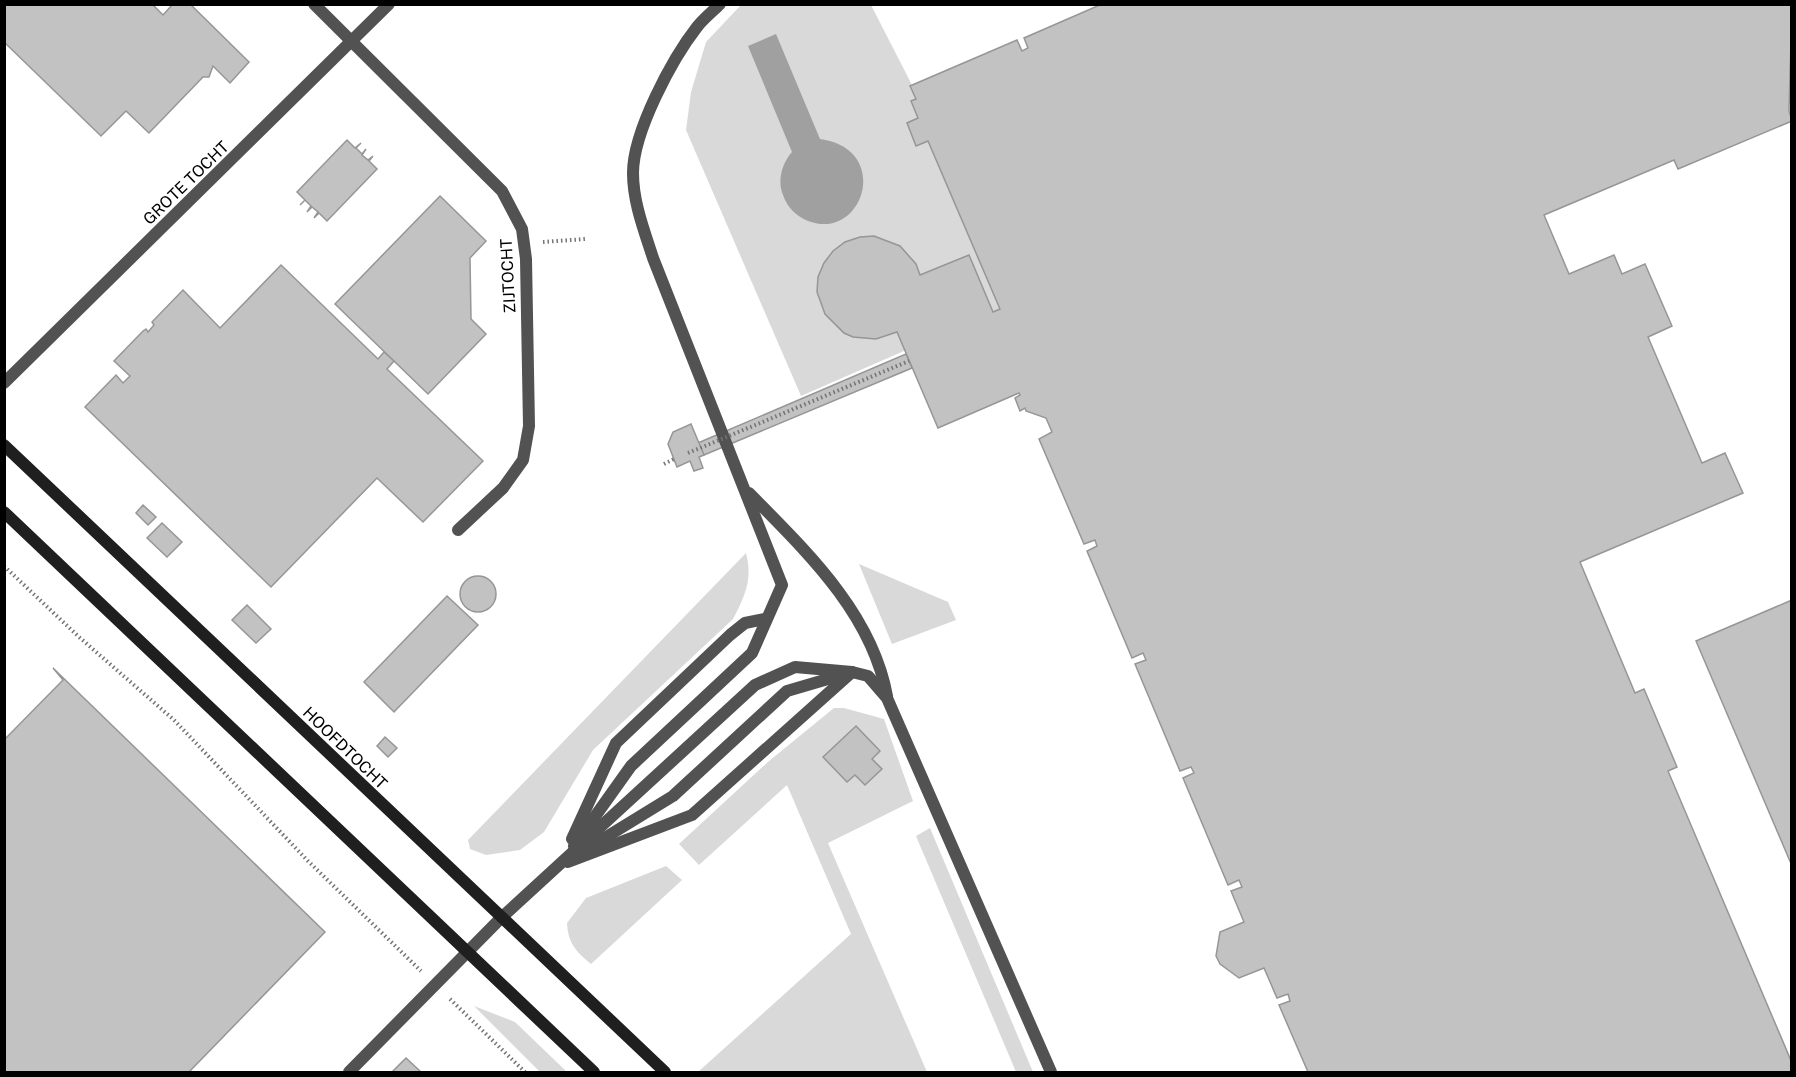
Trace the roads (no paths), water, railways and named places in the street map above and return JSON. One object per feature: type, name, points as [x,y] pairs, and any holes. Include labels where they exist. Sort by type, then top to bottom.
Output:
[{"type":"main road","name":"HOOFDTOCHT","points":[[4,445],[500,919],[665,1072]]},
{"type":"main road","points":[[4,512],[594,1072]]},
{"type":"street","name":"ZIJTOCHT","points":[[314,4],[502,191],[522,229],[529,426],[523,460],[503,488],[458,530]]},
{"type":"street","name":"GROTE TOCHT","points":[[4,383],[353,42],[389,4]]},
{"type":"street","points":[[561,865],[631,766],[752,653],[765,619],[782,585],[653,258],[638,209],[633,172],[638,138],[659,90],[697,27],[720,4]]},
{"type":"street","points":[[746,490],[801,546],[857,618],[882,667],[887,698],[1051,1072]]},
{"type":"street","points":[[561,865],[616,743],[730,635],[745,623],[765,619]]},
{"type":"street","points":[[350,1072],[500,919],[756,685],[795,667],[852,672],[868,676],[887,698]]},
{"type":"street","points":[[561,865],[673,796],[787,691],[852,672]]},
{"type":"street","points":[[561,865],[692,815],[852,672]]}]
